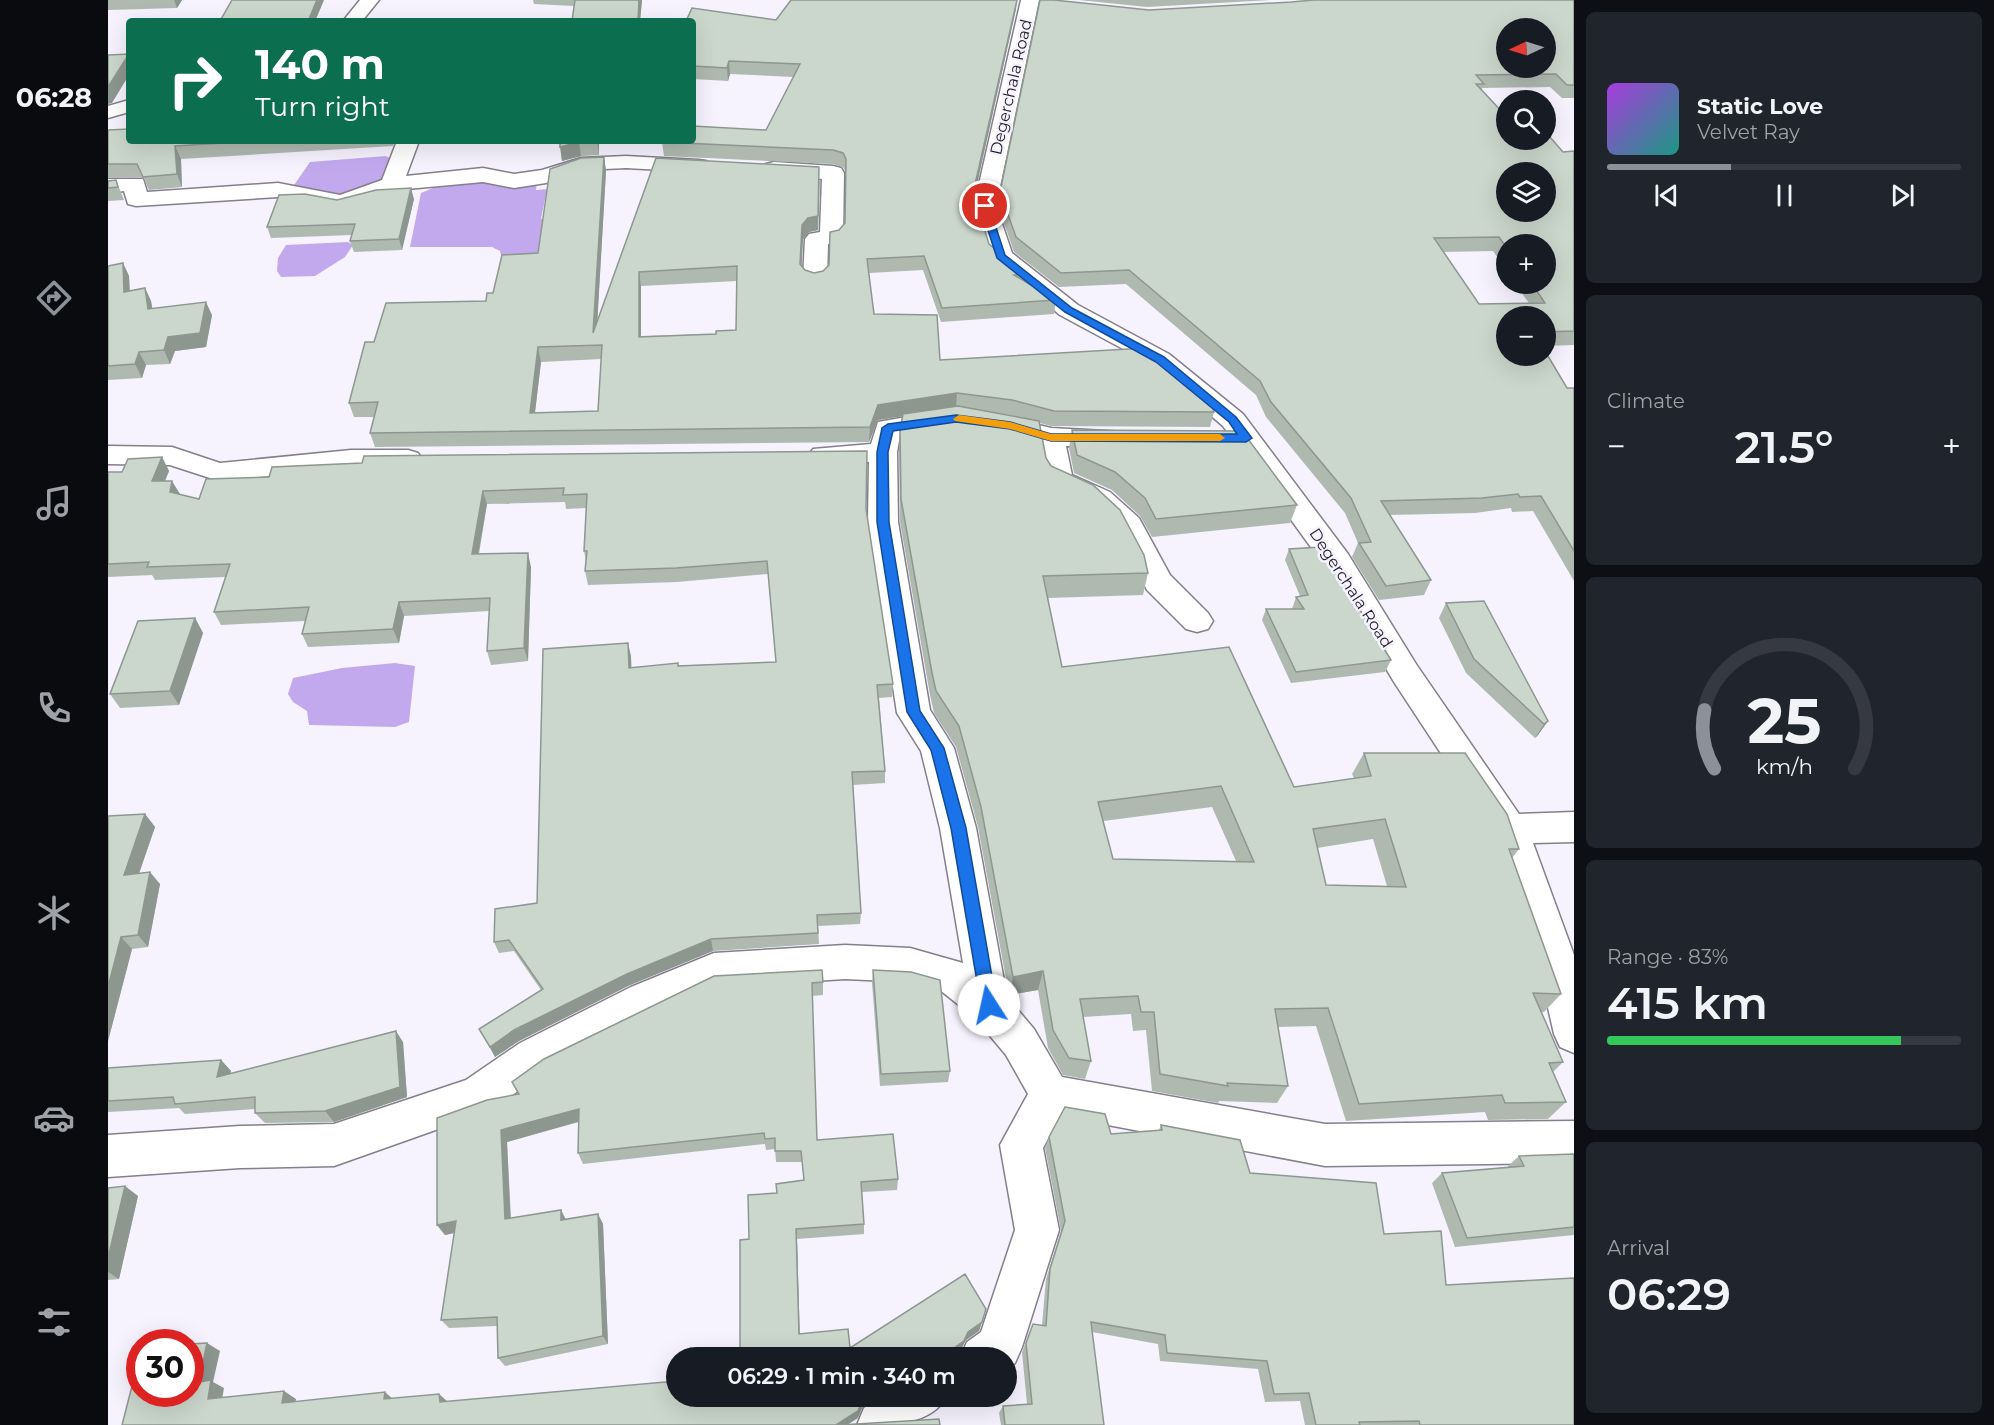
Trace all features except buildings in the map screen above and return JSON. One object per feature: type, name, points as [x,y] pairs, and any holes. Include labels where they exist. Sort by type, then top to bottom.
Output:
[{"type":"street","points":[[355,18],[370,0]]},
{"type":"street","name":"Degerchala Road","points":[[1029,2],[985,206],[1001,256],[1069,310],[1160,359],[1233,420],[1337,561],[1405,673],[1510,830],[1555,955],[1574,1034]]},
{"type":"street","points":[[108,112],[126,107]]},
{"type":"street","points":[[392,184],[407,144]]},
{"type":"street","points":[[108,186],[135,184],[136,199],[144,200],[206,193],[278,190],[340,202],[365,196],[392,184],[483,175],[514,181],[546,176],[581,164],[626,162],[719,167]]},
{"type":"street","points":[[753,168],[833,173],[831,237],[817,239],[815,278]]},
{"type":"street","points":[[989,1005],[958,828],[937,748],[914,712],[883,522],[883,452],[888,428],[956,418],[1010,426],[1051,437],[1143,438]]},
{"type":"street","points":[[1051,437],[1059,480],[1100,499],[1129,525],[1158,582],[1197,621]]},
{"type":"street","points":[[1212,438],[1246,438]]},
{"type":"street","points":[[798,455],[883,452]]},
{"type":"street","points":[[108,455],[172,456],[219,472],[351,459],[432,458]]},
{"type":"street","points":[[1510,830],[1574,827]]},
{"type":"street","points":[[108,1156],[240,1147],[334,1145],[478,1096],[534,1056],[645,1000],[714,970],[845,962],[910,965],[951,976],[989,1005],[1020,1042],[1050,1094],[1325,1145],[1574,1142]]},
{"type":"street","points":[[999,1347],[1037,1230],[1021,1145],[1050,1094]]},
{"type":"street","points":[[881,1425],[908,1407]]},
{"type":"shaded area","points":[[386,156],[395,161],[390,181],[340,196],[292,188],[310,162]]},
{"type":"shaded area","points":[[450,181],[537,183],[536,190],[547,189],[541,219],[564,218],[543,257],[502,259],[500,251],[492,247],[410,247],[421,193]]},
{"type":"shaded area","points":[[348,242],[353,245],[345,257],[315,276],[281,277],[277,271],[278,258],[286,245]]},
{"type":"shaded area","points":[[395,663],[415,666],[409,722],[395,727],[309,725],[307,711],[293,702],[288,694],[293,678],[342,668]]},
{"type":"slow traffic","points":[[959,419],[1010,426],[1051,437],[1220,438]]},
{"type":"route","points":[[985,206],[1001,256],[1069,310],[1160,359],[1233,420],[1246,438],[1051,437],[1010,426],[956,418],[888,428],[883,452],[883,522],[914,712],[937,748],[958,828],[989,1005]]}]
